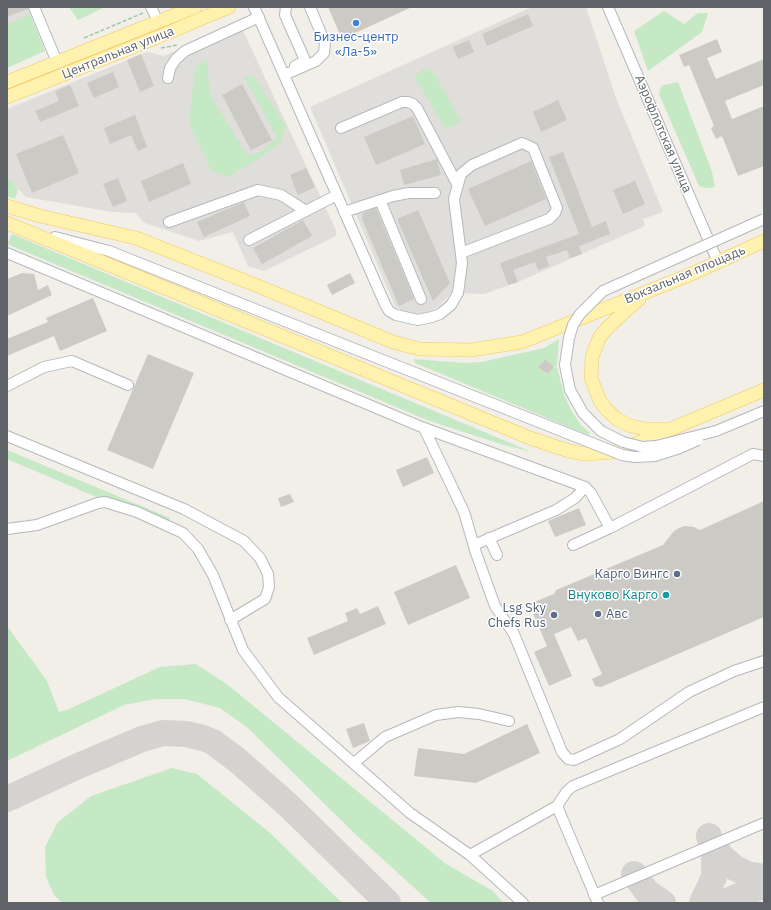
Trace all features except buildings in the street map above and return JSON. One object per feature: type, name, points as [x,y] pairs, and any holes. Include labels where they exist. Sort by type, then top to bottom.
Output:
[{"type":"main road","name":"Центральная улица","points":[[7,82],[194,7]]},
{"type":"main road","name":"Центральная улица","points":[[7,97],[229,7]]},
{"type":"main road","name":"Вокзальная площадь","points":[[7,206],[40,216],[136,238],[253,284],[393,342],[419,349],[471,350],[514,344],[646,293],[764,241]]},
{"type":"main road","points":[[7,223],[530,438],[569,452],[585,454],[616,452],[764,390]]},
{"type":"main road","points":[[646,293],[608,327],[599,338],[591,363],[593,387],[600,401],[612,416],[631,426],[662,430],[695,420]]},
{"type":"street","points":[[34,7],[57,62]]},
{"type":"street","points":[[254,7],[385,304],[389,311],[402,318],[425,320],[440,314],[451,305],[460,284],[462,262],[454,198],[461,174],[472,165],[522,143],[528,144],[533,148],[556,208],[555,213],[549,219],[461,253]]},
{"type":"street","points":[[283,73],[303,62],[304,58],[285,15],[286,7]]},
{"type":"street","points":[[283,73],[316,61],[324,52],[326,42],[310,7]]},
{"type":"street","name":"Аэрофлотская улица","points":[[608,7],[718,262]]},
{"type":"street","points":[[152,8],[158,22]]},
{"type":"street","points":[[168,78],[170,68],[176,59],[185,51],[259,17]]},
{"type":"street","points":[[341,128],[402,102],[413,104],[417,108],[457,184]]},
{"type":"street","points":[[169,222],[258,190],[282,195],[306,211]]},
{"type":"street","points":[[344,212],[380,200],[409,193],[435,193]]},
{"type":"street","points":[[249,240],[337,195]]},
{"type":"street","points":[[380,200],[421,299]]},
{"type":"street","points":[[716,431],[656,446],[643,447],[623,442],[601,431],[583,413],[570,390],[565,365],[569,338],[573,325],[583,310],[594,298],[609,287],[764,219]]},
{"type":"street","points":[[27,231],[109,251],[622,456],[646,457],[668,452],[764,411]]},
{"type":"street","points":[[7,253],[424,428],[584,487],[591,493],[610,528]]},
{"type":"street","points":[[7,386],[44,367],[72,362],[128,385]]},
{"type":"street","points":[[424,428],[461,506],[495,606],[514,634],[562,752],[568,759],[574,760],[620,739],[689,692],[734,671],[764,661]]},
{"type":"street","points":[[7,436],[184,509],[244,541],[260,558],[268,574],[269,587],[264,599],[230,620]]},
{"type":"street","points":[[573,545],[610,528],[753,454],[764,456]]},
{"type":"street","points":[[474,546],[489,538],[556,510],[575,498],[584,487]]},
{"type":"street","points":[[7,529],[37,525],[98,503],[113,504],[137,512],[183,534],[198,549],[213,575],[243,650],[278,697],[410,813],[470,855],[523,903]]},
{"type":"street","points":[[489,538],[497,555]]},
{"type":"street","points":[[470,855],[557,806],[567,791],[573,786],[764,706]]},
{"type":"street","points":[[354,763],[385,737],[436,715],[458,712],[479,714],[509,721]]},
{"type":"street","points":[[557,806],[596,899],[764,823]]},
{"type":"path","points":[[82,39],[152,8]]},
{"type":"shaded area","points":[[7,7],[36,7],[38,11],[7,24]]},
{"type":"shaded area","points":[[532,7],[586,7],[616,98],[663,212],[643,219],[645,226],[518,282],[484,294],[451,293],[440,305],[429,312],[419,314],[405,313],[395,306],[310,107]]},
{"type":"shaded area","points":[[239,22],[336,230],[336,236],[264,271],[248,266],[233,232],[199,241],[145,223],[135,213],[112,212],[26,197],[7,177],[7,109],[147,52],[164,56]]},
{"type":"green space","points":[[69,7],[105,7],[78,20]]},
{"type":"green space","points":[[664,11],[684,24],[698,13],[708,13],[702,32],[648,71],[634,31]]},
{"type":"green space","points":[[30,14],[45,51],[7,68],[7,24]]},
{"type":"green space","points":[[207,60],[210,95],[247,155],[261,152],[277,138],[244,76],[254,76],[286,127],[280,143],[228,177],[211,170],[189,124],[195,67]]},
{"type":"green space","points":[[425,68],[433,72],[461,121],[453,126],[445,128],[414,76]]},
{"type":"green space","points":[[678,82],[712,172],[715,187],[707,188],[699,186],[659,94],[661,86]]},
{"type":"green space","points":[[7,177],[18,189],[15,199],[7,196]]},
{"type":"green space","points":[[12,234],[532,452],[504,445],[427,420],[7,244]]},
{"type":"green space","points":[[559,339],[557,366],[553,367],[545,359],[538,367],[546,374],[553,368],[557,367],[564,395],[572,412],[581,425],[590,433],[588,435],[415,363],[414,359],[465,363],[482,362],[544,348]]},
{"type":"green space","points":[[7,450],[170,518],[167,527],[7,459]]},
{"type":"green space","points":[[7,626],[47,681],[59,712],[67,710],[160,667],[196,664],[228,685],[446,864],[493,891],[503,903],[431,903],[355,834],[248,728],[220,708],[185,699],[155,699],[124,705],[7,761]]},
{"type":"green space","points":[[172,768],[197,774],[269,832],[342,903],[62,903],[54,895],[46,877],[45,847],[58,822],[91,796]]},
{"type":"taxiway","points":[[7,799],[76,767],[142,739],[163,733],[186,734],[203,738],[213,742],[237,760],[288,805],[388,903]]},
{"type":"taxiway","points":[[702,903],[714,877],[714,854],[709,836]]},
{"type":"taxiway","points":[[711,841],[721,856],[735,868],[747,874],[764,877]]},
{"type":"taxiway","points":[[634,874],[647,892],[663,903]]},
{"type":"taxiway","points":[[723,903],[764,885]]},
{"type":"place","name":"Бизнес-центр «Ла-5»","points":[[356,23]]},
{"type":"place","name":"Карго Вингс","points":[[677,574]]},
{"type":"place","name":"Внуково Карго","points":[[666,595]]},
{"type":"place","name":"Авс","points":[[598,614]]},
{"type":"place","name":"Lsg Sky Chefs Rus","points":[[554,615]]}]
